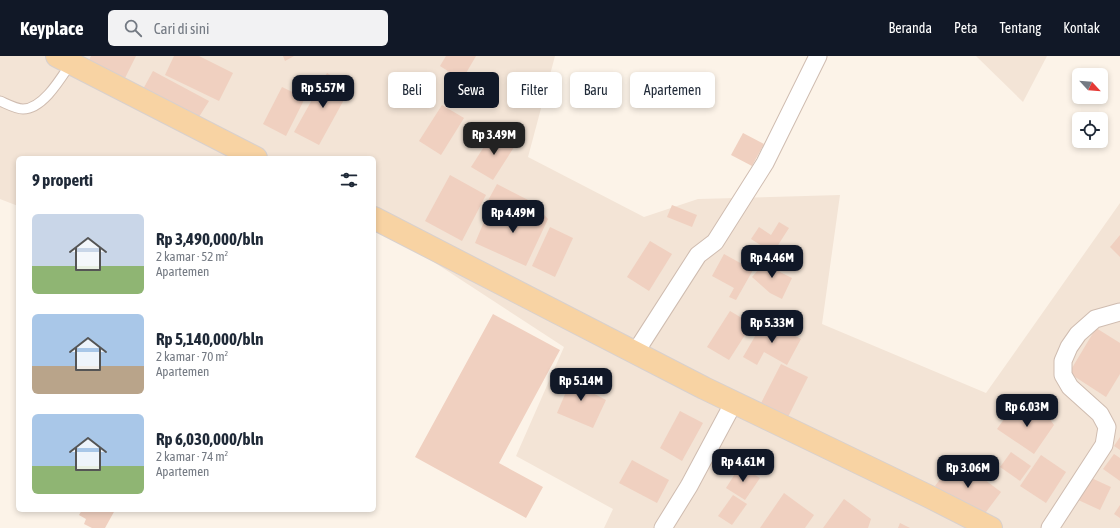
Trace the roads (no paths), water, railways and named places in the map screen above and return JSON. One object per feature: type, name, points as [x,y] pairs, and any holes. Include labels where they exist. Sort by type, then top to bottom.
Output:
[{"type":"main road","points":[[64,60],[252,156]]},
{"type":"main road","points":[[376,219],[635,353],[991,528]]},
{"type":"street","points":[[635,353],[698,255],[715,242],[765,163],[818,56]]},
{"type":"street","points":[[1050,528],[1104,445],[1107,427],[1100,414],[1070,387],[1063,375],[1063,361],[1078,334],[1095,319],[1120,312]]},
{"type":"street","points":[[663,528],[689,486],[734,402]]},
{"type":"lane","points":[[0,101],[24,109],[36,106],[53,89],[64,60]]}]
